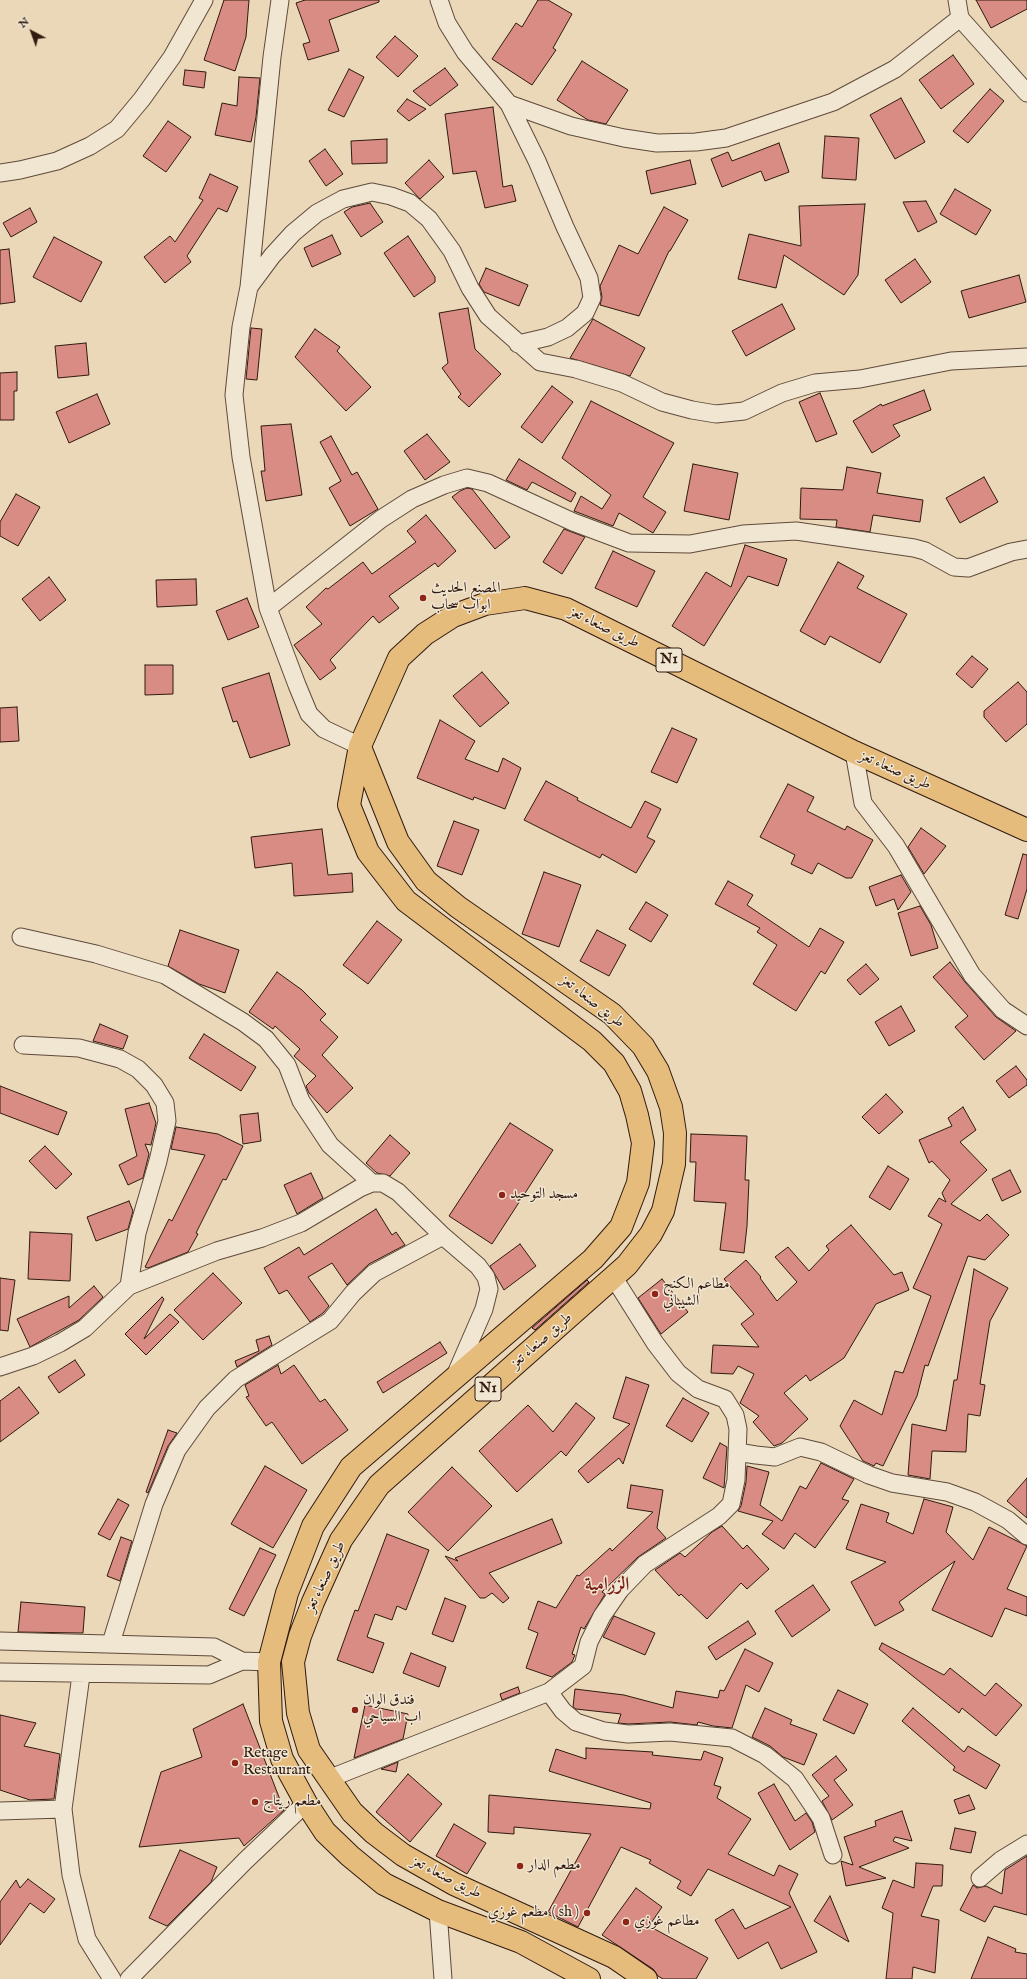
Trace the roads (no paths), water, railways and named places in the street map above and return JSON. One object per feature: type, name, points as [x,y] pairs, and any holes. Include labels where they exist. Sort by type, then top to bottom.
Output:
[{"type":"highway","name":"طريق صنعاء تعز","points":[[589,1979],[521,1942],[438,1911],[384,1884],[350,1856],[325,1832],[306,1803],[282,1759],[271,1721],[269,1662],[287,1593],[313,1526],[351,1468],[455,1376],[592,1259],[621,1227],[638,1183],[642,1143],[637,1115],[630,1091],[614,1063],[592,1041],[406,901],[368,852],[349,805],[360,746],[399,658],[425,634],[453,616],[485,604],[525,598],[566,609],[854,752],[1027,830]]},
{"type":"highway","name":"طريق صنعاء تعز","points":[[360,746],[398,842],[426,881],[458,907],[612,1014],[642,1046],[658,1070],[671,1107],[675,1133],[674,1164],[663,1211],[651,1234],[627,1265],[380,1485],[341,1540],[313,1602],[300,1636],[294,1662],[298,1713],[309,1750],[352,1812],[374,1833],[403,1856],[454,1884],[614,1957],[646,1979]]},
{"type":"highway","points":[[269,1662],[294,1662]]},
{"type":"street","points":[[0,173],[57,161],[90,146],[116,129],[142,99],[172,56],[204,0]]},
{"type":"street","points":[[280,0],[272,58],[249,287],[241,327],[234,395],[241,457],[268,608],[309,714],[324,728],[360,746]]},
{"type":"street","points":[[439,0],[447,23],[465,52],[509,104],[537,162],[589,278],[592,298],[585,313],[567,328],[548,337],[518,344]]},
{"type":"street","points":[[957,0],[960,18],[1027,93]]},
{"type":"street","points":[[509,104],[571,126],[624,138],[657,143],[696,142],[726,138],[833,102],[895,69],[960,18]]},
{"type":"street","points":[[249,287],[272,256],[293,233],[317,213],[344,199],[372,192],[391,196],[410,203],[429,219],[452,251],[470,288],[488,316],[540,362],[576,369],[622,383],[662,402],[716,414],[744,411],[782,393],[815,383],[860,379],[951,361],[1027,357]]},
{"type":"street","points":[[268,608],[381,519],[412,499],[444,485],[467,478],[488,483],[573,522],[629,542],[690,544],[743,534],[796,532],[914,548],[925,551],[954,567],[968,568],[1011,552],[1027,549]]},
{"type":"street","points":[[854,752],[863,804],[896,846],[972,975],[1003,1010],[1027,1026]]},
{"type":"street","points":[[21,937],[96,954],[165,975],[242,1022],[266,1039],[287,1065],[301,1101],[330,1145],[372,1183]]},
{"type":"street","points":[[22,1045],[79,1048],[120,1059],[138,1069],[154,1085],[165,1103],[167,1121],[137,1233],[129,1286]]},
{"type":"street","points":[[0,1367],[33,1356],[60,1344],[85,1328],[129,1286],[217,1251],[262,1238],[301,1223],[360,1188],[372,1183],[383,1183],[398,1192],[443,1236],[478,1266],[486,1277],[488,1289],[484,1309],[455,1376]]},
{"type":"street","points":[[111,1643],[154,1504],[177,1450],[207,1408],[236,1379],[330,1321],[353,1293],[374,1273],[443,1236]]},
{"type":"street","points":[[328,1779],[549,1692],[584,1666],[589,1642],[602,1616],[620,1590],[645,1564],[719,1516],[731,1504],[736,1480],[738,1429],[734,1415],[725,1399],[698,1389],[678,1373],[655,1343],[614,1278]]},
{"type":"street","points":[[737,1452],[756,1456],[775,1456],[800,1447],[821,1452],[869,1475],[892,1483],[947,1492],[975,1502],[1008,1520],[1027,1536]]},
{"type":"street","points":[[0,1641],[214,1647],[242,1661],[269,1662]]},
{"type":"street","points":[[0,1672],[82,1675],[209,1675],[242,1661]]},
{"type":"street","points":[[82,1675],[63,1809],[72,1875],[87,1939],[112,1979]]},
{"type":"street","points":[[549,1692],[563,1712],[576,1722],[604,1731],[628,1734],[670,1732],[732,1738],[765,1754],[795,1779],[821,1818],[833,1856]]},
{"type":"street","points":[[130,1979],[245,1861],[306,1803]]},
{"type":"street","points":[[0,1811],[63,1809]]},
{"type":"street","points":[[980,1878],[1000,1860],[1027,1844]]},
{"type":"street","points":[[438,1911],[443,1979]]},
{"type":"place","name":"المصنع الحديث ابواب سحاب","points":[[423,598]]},
{"type":"place","name":"مسجد التوحيد","points":[[502,1195]]},
{"type":"place","name":"مطاعم الكنج الشيباني","points":[[655,1294]]},
{"type":"place","name":"فندق الوان اب السياحي","points":[[355,1710]]},
{"type":"place","name":"Retage Restaurant","points":[[235,1763]]},
{"type":"place","name":"مطعم ريتاج","points":[[255,1802]]},
{"type":"place","name":"مطعم الدار","points":[[520,1866]]},
{"type":"place","name":"مطعم غوزي ( sh )","points":[[587,1913]]},
{"type":"place","name":"مطاعم غوزي","points":[[626,1922]]},
{"type":"district","name":"الزرامية","points":[[607,1586]]}]
